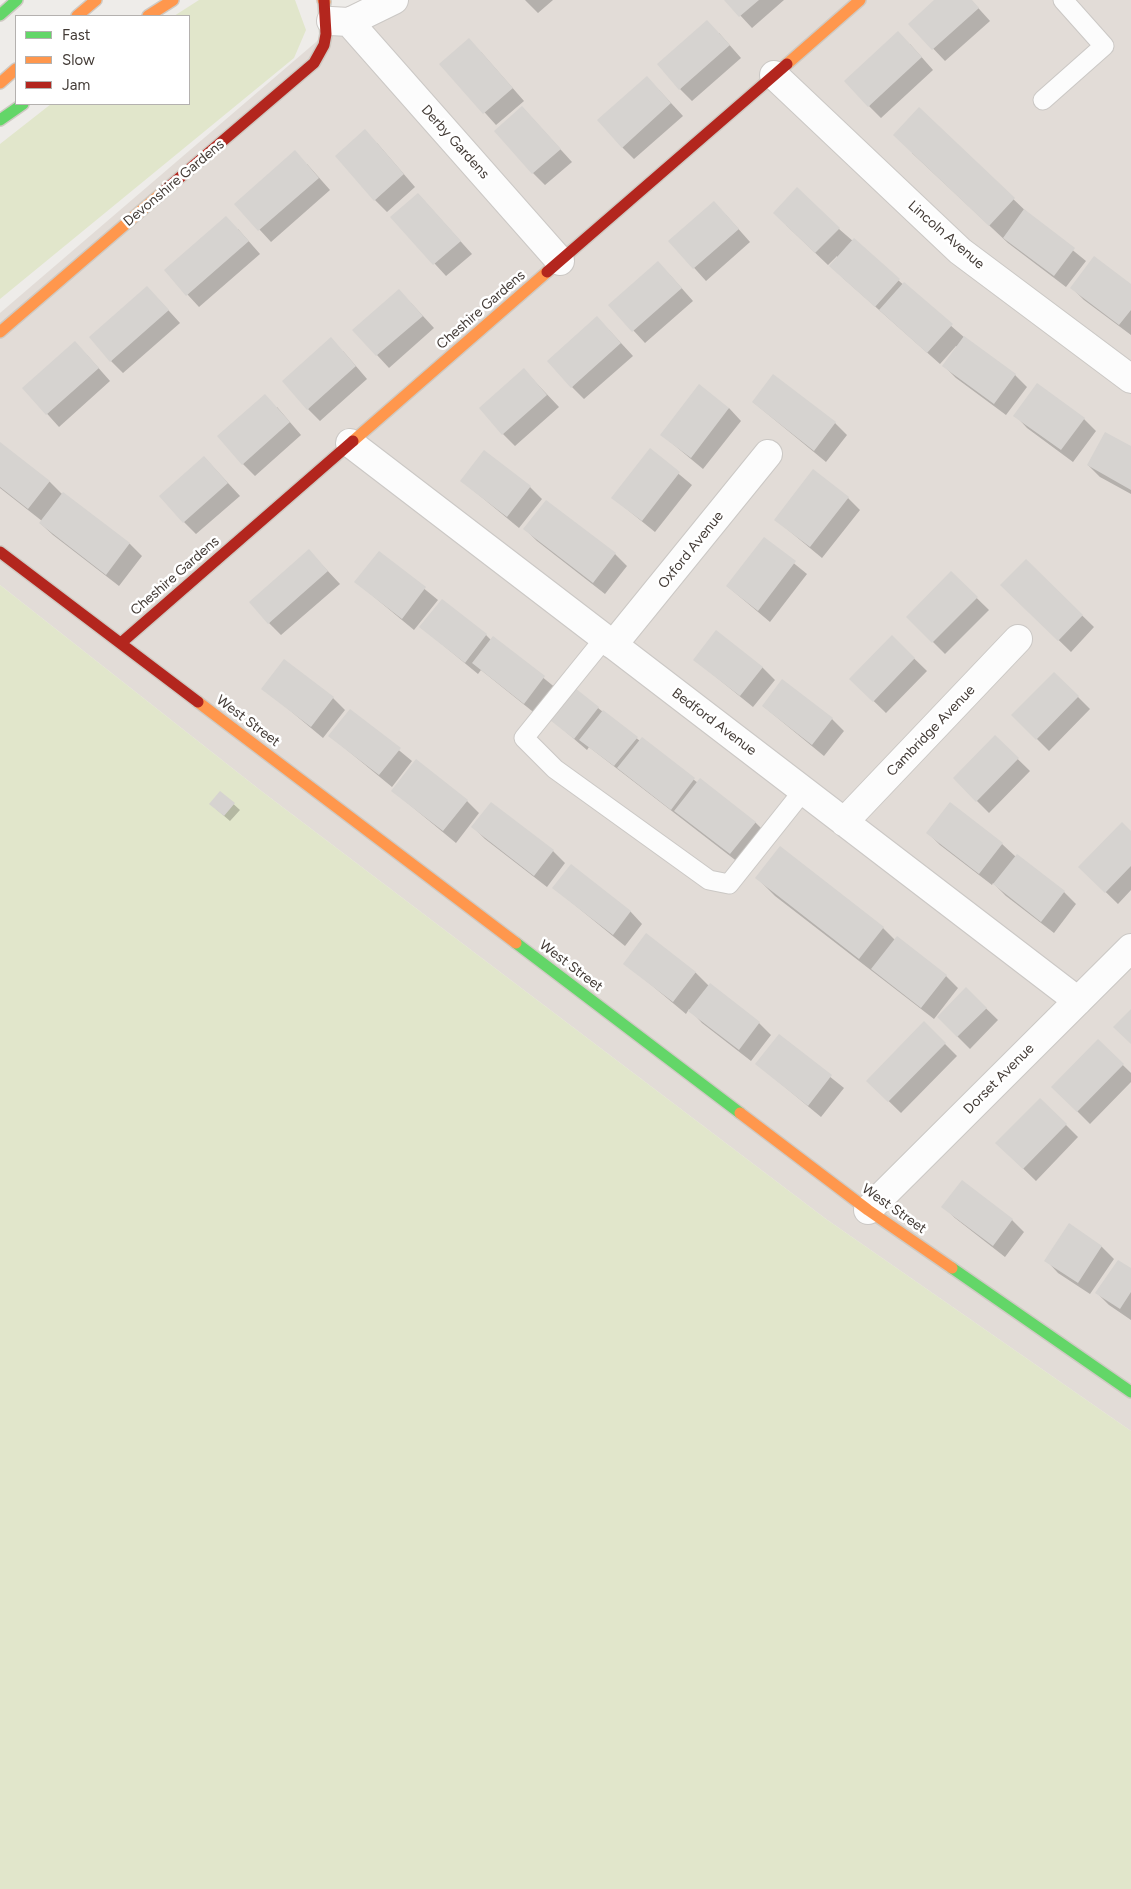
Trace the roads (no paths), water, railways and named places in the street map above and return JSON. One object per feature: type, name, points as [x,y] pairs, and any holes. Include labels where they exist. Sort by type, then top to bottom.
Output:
[{"type":"main road","points":[[0,15],[18,0]]},
{"type":"main road","points":[[78,15],[96,0]]},
{"type":"main road","points":[[150,15],[173,0]]},
{"type":"main road","name":"Cheshire Gardens","points":[[121,643],[860,0]]},
{"type":"main road","name":"Devonshire Gardens","points":[[0,332],[314,63],[324,45],[329,9]]},
{"type":"main road","points":[[0,83],[15,69]]},
{"type":"main road","points":[[0,120],[22,105]]},
{"type":"main road","name":"West Street","points":[[0,552],[868,1210],[1131,1392]]},
{"type":"street","points":[[329,9],[394,0]]},
{"type":"street","name":"Derby Gardens","points":[[329,9],[560,261]]},
{"type":"street","name":"Lincoln Avenue","points":[[774,75],[960,251],[1131,379]]},
{"type":"street","name":"Bedford Avenue","points":[[350,443],[1078,1001]]},
{"type":"street","name":"Oxford Avenue","points":[[609,642],[768,454]]},
{"type":"street","name":"Cambridge Avenue","points":[[844,822],[1018,639]]},
{"type":"street","name":"Dorset Avenue","points":[[868,1210],[1131,948]]},
{"type":"lane","points":[[1043,100],[1104,46],[1062,0]]},
{"type":"lane","points":[[609,642],[524,738],[555,769],[709,880],[730,884],[803,791]]}]
